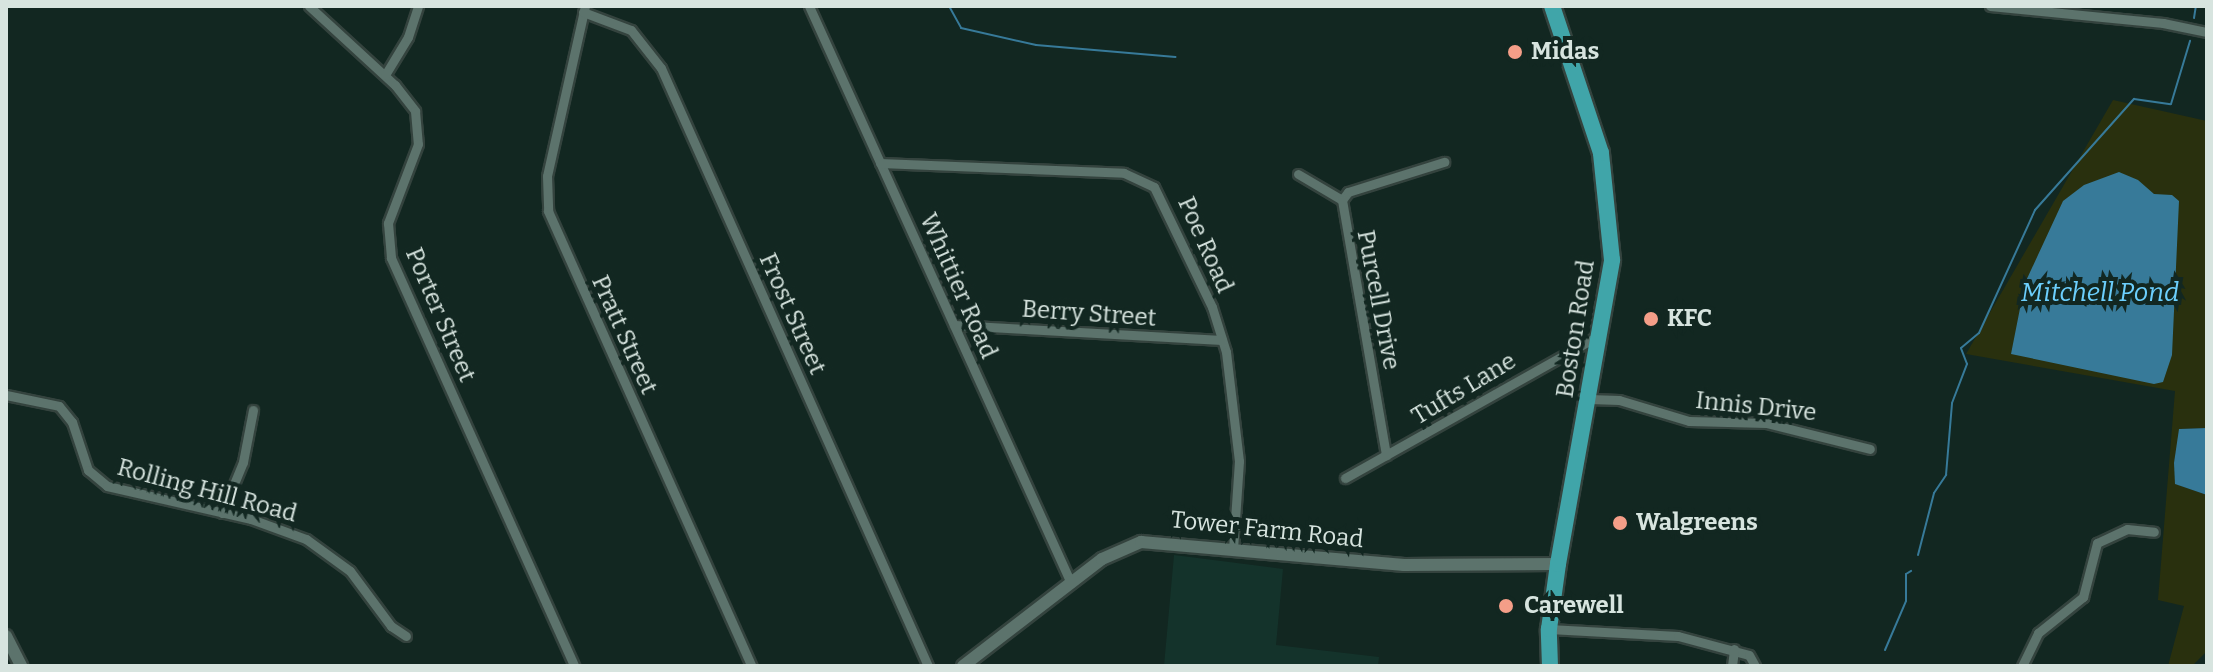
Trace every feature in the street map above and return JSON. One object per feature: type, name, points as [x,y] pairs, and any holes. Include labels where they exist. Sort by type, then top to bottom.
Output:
[{"type":"main road","name":"Boston Road","points":[[1550,666],[1549,629],[1558,564],[1603,333],[1612,260],[1607,185],[1594,125],[1552,6]]},
{"type":"street","name":"Porter Street","points":[[309,6],[410,102],[420,134],[388,223],[391,258],[574,666]]},
{"type":"street","points":[[385,75],[408,37],[418,6]]},
{"type":"street","name":"Whittier Road","points":[[809,6],[1071,583]]},
{"type":"street","points":[[1990,6],[2163,23],[2207,32]]},
{"type":"street","name":"Pratt Street","points":[[584,9],[547,176],[548,211],[752,666]]},
{"type":"street","name":"Frost Street","points":[[584,9],[631,30],[661,68],[928,666]]},
{"type":"street","name":"Purcell Drive","points":[[1386,455],[1342,200],[1348,192],[1444,162]]},
{"type":"street","name":"Poe Road","points":[[880,163],[1137,177],[1161,196],[1222,340],[1239,461],[1233,548]]},
{"type":"street","name":"Purcell Drive","points":[[1298,174],[1342,200]]},
{"type":"street","name":"Berry Street","points":[[954,325],[1222,340]]},
{"type":"street","name":"Tufts Lane","points":[[1345,478],[1603,333]]},
{"type":"street","name":"Rolling Hill Road","points":[[6,395],[59,406],[72,422],[88,470],[107,486],[284,529],[329,554],[406,636]]},
{"type":"street","name":"Innis Drive","points":[[1589,399],[1619,400],[1689,421],[1766,423],[1870,449]]},
{"type":"street","points":[[222,513],[243,462],[253,410]]},
{"type":"street","points":[[2022,666],[2038,633],[2083,597],[2097,543],[2127,529],[2154,532]]},
{"type":"street","name":"Tower Farm Road","points":[[963,666],[1116,551],[1141,542],[1404,565],[1558,564]]},
{"type":"street","points":[[1549,629],[1678,636],[1734,649],[1749,655],[1755,666]]},
{"type":"street","points":[[6,636],[21,666]]},
{"type":"street","points":[[1732,666],[1734,649]]},
{"type":"shaded area","points":[[2113,100],[2207,121],[2207,428],[2179,429],[2176,484],[2207,495],[2207,651],[2192,666],[2168,666],[2184,606],[2158,600],[2175,391],[1966,354]]},
{"type":"shaded area","points":[[1174,555],[1283,569],[1276,645],[1379,657],[1378,666],[1164,666]]},
{"type":"water","name":"Mitchell Pond","points":[[2119,172],[2138,180],[2154,194],[2172,195],[2179,201],[2172,355],[2163,382],[2154,384],[2011,354],[2025,283],[2063,201],[2084,185]]},
{"type":"water","points":[[2207,428],[2207,495],[2175,484],[2174,463],[2179,429]]},
{"type":"waterway","points":[[949,6],[961,28],[1036,45],[1175,57]]},
{"type":"waterway","points":[[2194,18],[2196,6]]},
{"type":"waterway","points":[[1918,555],[1934,493],[1946,475],[1952,403],[1967,364],[1961,348],[1979,333],[2035,210],[2134,99],[2171,104],[2190,41]]},
{"type":"waterway","points":[[1885,650],[1906,601],[1906,574],[1911,571]]},
{"type":"place","name":"Midas","points":[[1515,52]]},
{"type":"place","name":"KFC","points":[[1651,319]]},
{"type":"place","name":"Walgreens","points":[[1620,523]]},
{"type":"place","name":"Carewell","points":[[1506,606]]}]
